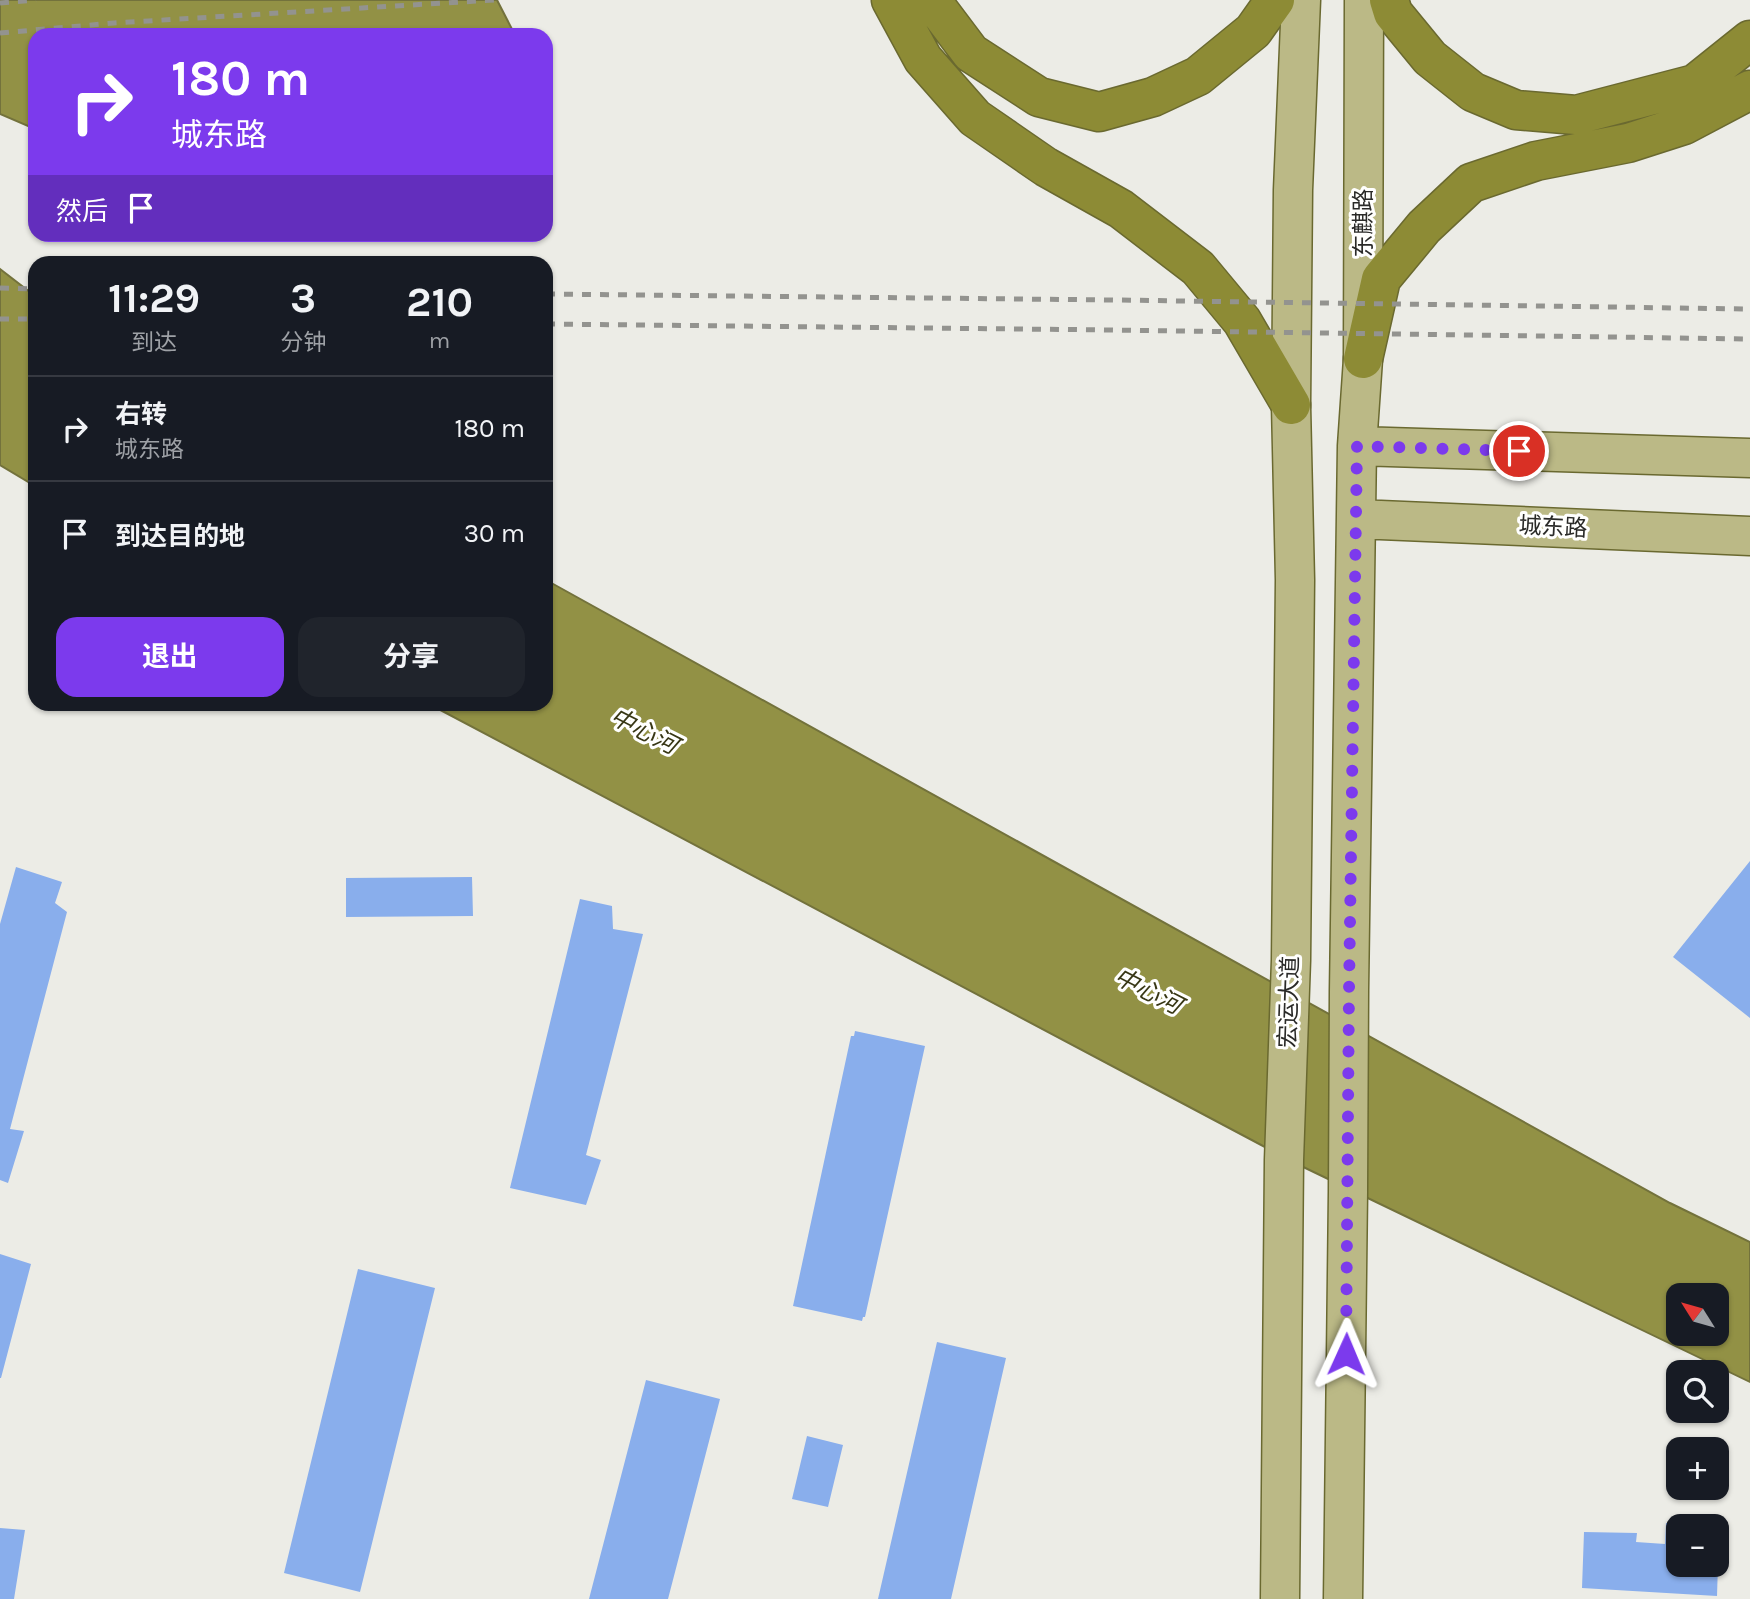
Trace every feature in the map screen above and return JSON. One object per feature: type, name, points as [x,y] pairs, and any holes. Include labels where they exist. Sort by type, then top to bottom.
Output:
[{"type":"highway","points":[[891,0],[923,59],[975,118],[1046,167],[1121,209],[1198,268],[1242,321],[1291,405]]},
{"type":"highway","points":[[931,0],[971,53],[1039,97],[1099,112],[1153,97],[1198,76],[1253,31],[1275,0]]},
{"type":"highway","points":[[1389,0],[1392,13],[1430,58],[1474,92],[1516,110],[1576,115],[1695,84],[1750,40]]},
{"type":"highway","points":[[1363,359],[1381,279],[1424,227],[1471,183],[1536,161],[1628,143],[1684,125],[1750,90]]},
{"type":"main road","points":[[1291,405],[1293,190],[1301,0]]},
{"type":"main road","name":"东麒路","points":[[1357,446],[1363,359],[1364,0]]},
{"type":"main road","name":"宏运大道","points":[[1280,1599],[1284,1160],[1291,960],[1295,580],[1291,405]]},
{"type":"main road","points":[[1343,1599],[1357,446],[1750,458]]},
{"type":"main road","name":"城东路","points":[[1357,519],[1750,536]]},
{"type":"water","points":[[0,0],[497,0],[511,28],[28,28],[28,126],[0,114]]},
{"type":"water","points":[[0,269],[28,291],[28,482],[0,465]]},
{"type":"water","name":"中心河","points":[[553,584],[1670,1203],[1750,1242],[1750,1382],[1729,1372],[1729,1360],[1704,1360],[1675,1346],[1729,1346],[1729,1283],[1666,1283],[1666,1342],[1297,1164],[442,711],[553,711]]},
{"type":"building","points":[[1750,861],[1750,1018],[1673,957]]},
{"type":"building","points":[[16,867],[62,882],[55,903],[67,912],[10,1129],[24,1131],[8,1183],[0,1180],[0,924]]},
{"type":"building","points":[[472,877],[473,916],[346,917],[346,878]]},
{"type":"building","points":[[580,899],[612,906],[613,929],[643,934],[586,1155],[601,1160],[586,1205],[510,1188]]},
{"type":"building","points":[[855,1031],[925,1046],[862,1321],[793,1306],[851,1036],[854,1036]]},
{"type":"building","points":[[0,1254],[31,1264],[1,1378],[0,1378]]},
{"type":"building","points":[[358,1269],[435,1288],[360,1592],[284,1573]]},
{"type":"building","points":[[937,1342],[1006,1358],[951,1599],[878,1599]]},
{"type":"building","points":[[646,1380],[720,1399],[668,1599],[589,1599]]},
{"type":"building","points":[[807,1436],[843,1445],[828,1507],[792,1499]]},
{"type":"building","points":[[1666,1523],[1666,1577],[1718,1577],[1717,1596],[1582,1588],[1584,1532],[1637,1533],[1636,1542],[1665,1544]]},
{"type":"building","points":[[0,1528],[25,1530],[14,1599],[0,1599]]},
{"type":"railway","points":[[0,3],[36,0]]},
{"type":"railway","points":[[57,28],[494,0]]},
{"type":"railway","points":[[0,33],[28,31]]},
{"type":"railway","points":[[0,288],[28,289]]},
{"type":"railway","points":[[553,294],[1750,309]]},
{"type":"railway","points":[[0,319],[28,319]]},
{"type":"railway","points":[[553,324],[1750,339]]},
{"type":"route","points":[[1346,1354],[1357,446],[1519,451]]}]
